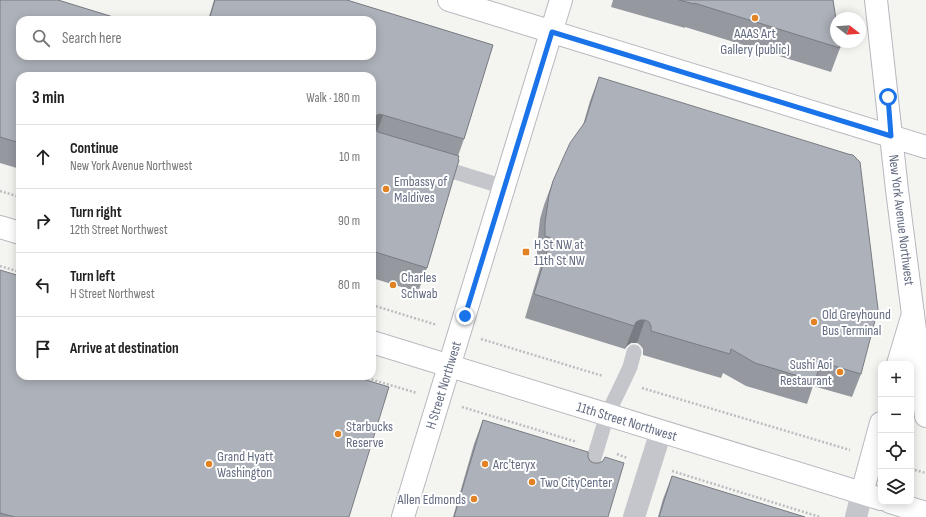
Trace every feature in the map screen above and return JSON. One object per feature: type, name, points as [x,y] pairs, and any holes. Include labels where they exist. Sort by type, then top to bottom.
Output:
[{"type":"main road","points":[[449,0],[926,147]]},
{"type":"main road","name":"H Street Northwest","points":[[403,517],[561,0]]},
{"type":"main road","name":"New York Avenue Northwest","points":[[876,0],[891,136],[926,416]]},
{"type":"main road","points":[[0,227],[16,232]]},
{"type":"main road","points":[[899,361],[913,314]]},
{"type":"main road","name":"11th Street Northwest","points":[[376,343],[872,496]]},
{"type":"main road","points":[[872,496],[880,433]]},
{"type":"main road","points":[[900,505],[926,513]]},
{"type":"street","points":[[634,517],[661,431]]},
{"type":"street","points":[[856,517],[872,496]]},
{"type":"lane","points":[[424,163],[504,188]]},
{"type":"lane","points":[[588,478],[607,415],[630,367],[634,352]]},
{"type":"path","points":[[0,191],[16,196]]},
{"type":"path","points":[[0,266],[16,271]]},
{"type":"path","points":[[376,306],[398,313]]},
{"type":"path","points":[[523,351],[831,444]]},
{"type":"path","points":[[914,469],[926,473]]},
{"type":"path","points":[[811,514],[820,517]]},
{"type":"building","points":[[0,0],[58,0],[110,16],[16,16],[16,60],[376,60],[376,16],[210,16],[215,0],[347,0],[493,45],[464,139],[379,114],[376,116],[376,72],[16,72],[16,142],[0,137]]},
{"type":"building","points":[[679,0],[833,0],[835,12],[830,12],[830,45],[694,3]]},
{"type":"building","points":[[599,77],[853,155],[860,162],[878,309],[861,374],[821,362],[815,381],[755,363],[731,349],[730,354],[651,331],[649,322],[645,320],[636,322],[634,326],[534,294],[551,238],[545,236],[545,223],[549,195],[553,181],[570,143],[585,122]]},
{"type":"building","points":[[376,130],[459,156],[427,268],[376,252]]},
{"type":"building","name":"Grand Hyatt Washington","points":[[0,270],[16,275],[16,380],[366,380],[389,387],[349,517],[15,517],[0,513]]},
{"type":"building","name":"Two CityCenter","points":[[483,420],[588,452],[590,461],[594,463],[603,461],[605,457],[624,463],[608,517],[454,517]]},
{"type":"building","points":[[672,476],[805,517],[659,517]]},
{"type":"place","name":"AAAS Art Gallery (public)","points":[[755,18]]},
{"type":"place","name":"Embassy of Maldives","points":[[386,189]]},
{"type":"place","name":"H St NW at 11th St NW","points":[[526,252]]},
{"type":"place","name":"Charles Schwab","points":[[393,285]]},
{"type":"place","name":"Old Greyhound Bus Terminal","points":[[814,322]]},
{"type":"place","name":"Sushi Aoi Restaurant","points":[[840,372]]},
{"type":"place","name":"Starbucks Reserve","points":[[338,434]]},
{"type":"place","name":"Grand Hyatt Washington","points":[[209,464]]},
{"type":"place","name":"Arc'teryx","points":[[485,464]]},
{"type":"place","name":"Two CityCenter","points":[[532,482]]},
{"type":"place","name":"Allen Edmonds","points":[[474,499]]},
{"type":"route","points":[[465,316],[552,32],[891,136],[888,97]]}]
